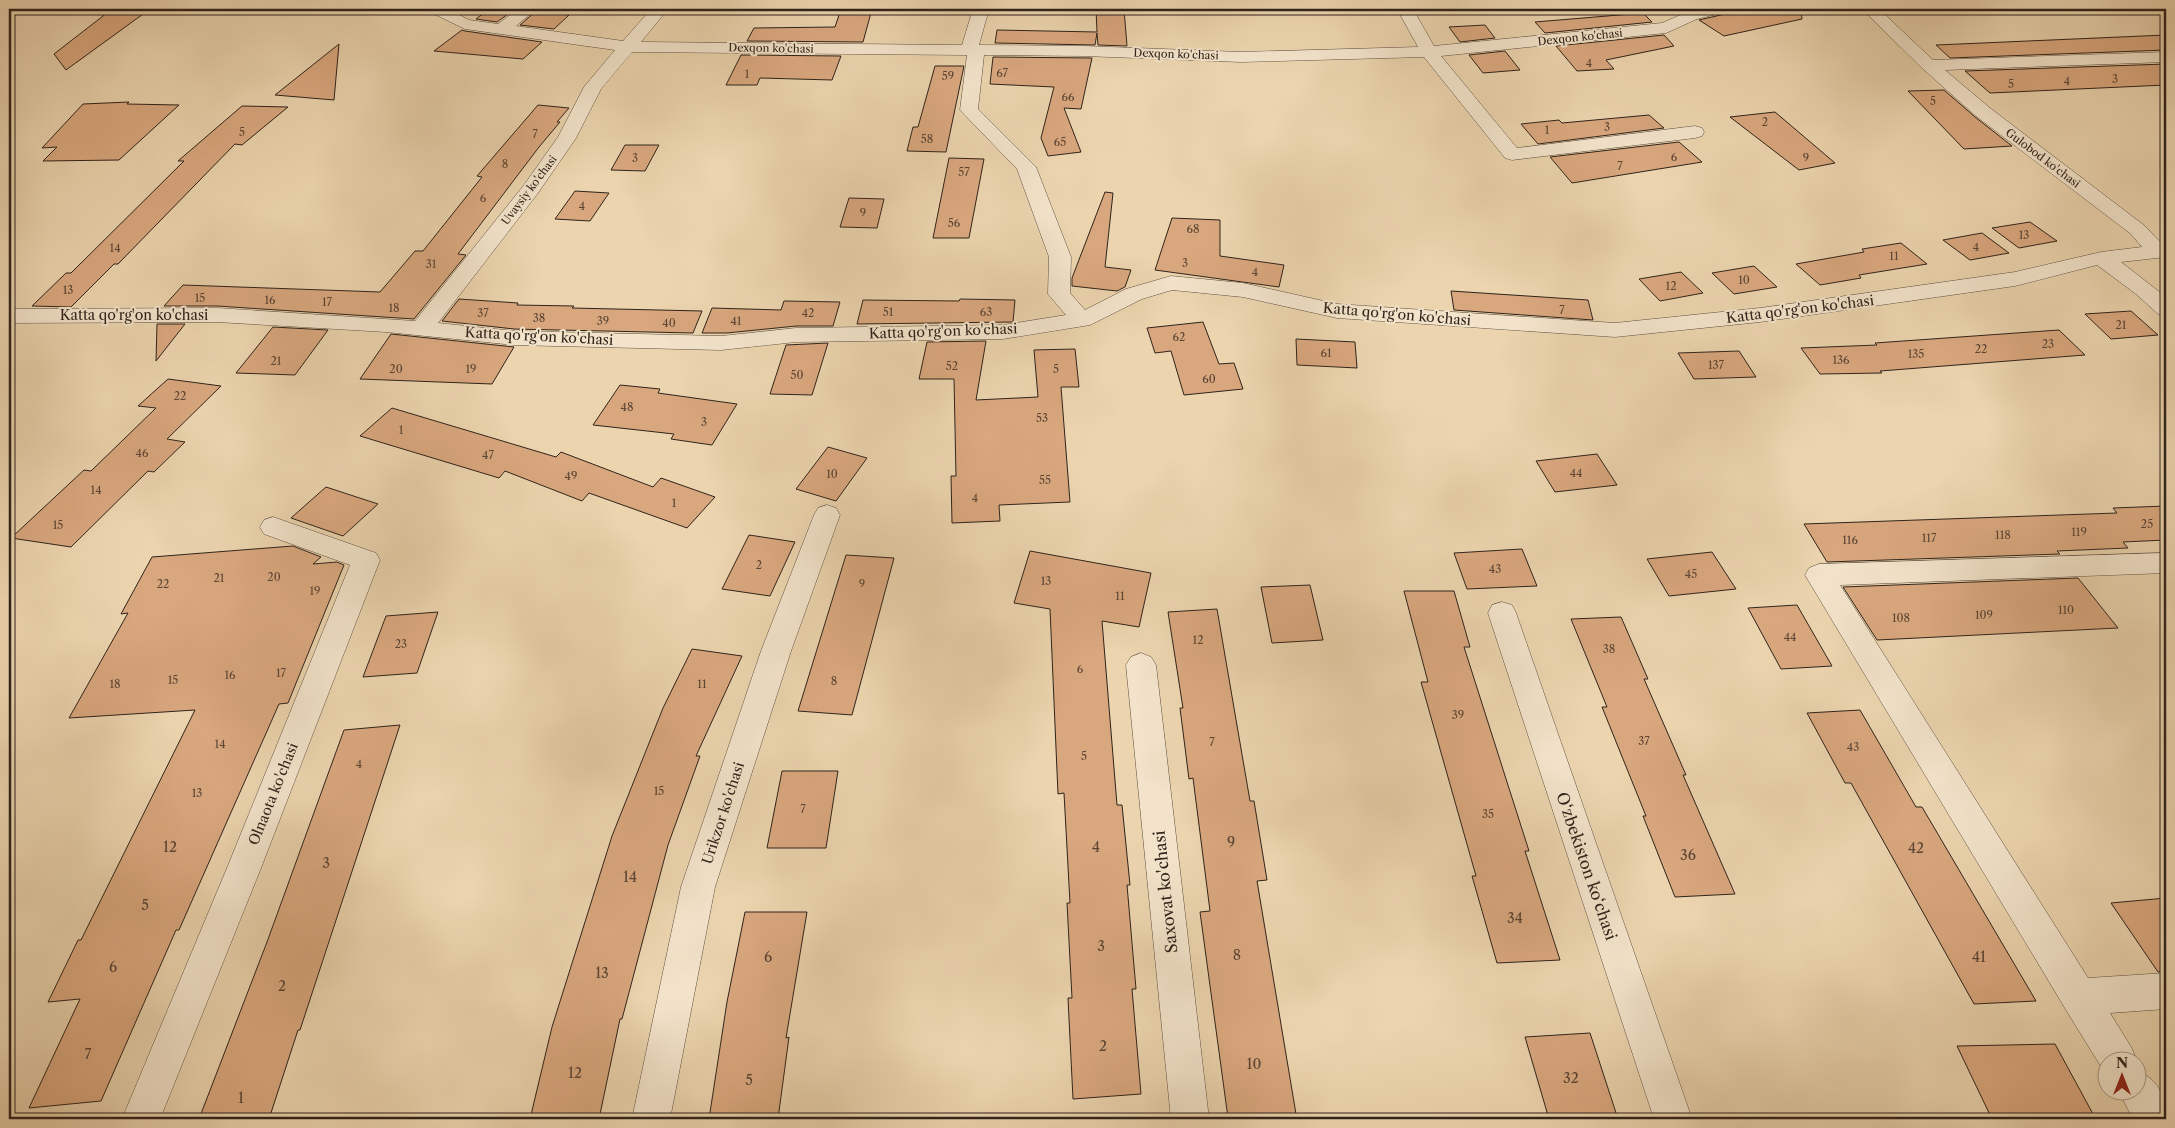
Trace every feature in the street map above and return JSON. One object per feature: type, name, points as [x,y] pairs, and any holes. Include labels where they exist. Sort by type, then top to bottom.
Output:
[{"type":"street","name":"Dexqon ko'chasi","points":[[436,9],[465,24],[628,47],[1084,50],[1241,57],[1429,52],[1666,28],[1692,14],[1719,9]]},
{"type":"street","points":[[502,29],[528,9]]},
{"type":"street","name":"Uvaysiy ko'chasi","points":[[421,329],[531,189],[567,138],[593,87],[660,9]]},
{"type":"street","points":[[981,9],[972,50],[969,110],[1026,167],[1060,258],[1059,294],[1082,320]]},
{"type":"street","points":[[1405,9],[1429,52],[1512,154],[1695,132]]},
{"type":"street","name":"Gulobod ko'chasi","points":[[1870,9],[1929,65],[1983,112],[2138,230],[2162,251]]},
{"type":"street","points":[[1929,65],[2166,57]]},
{"type":"street","name":"Gulobod ko'chasi","points":[[2101,258],[2162,251]]},
{"type":"street","points":[[2101,258],[2144,289],[2166,310]]},
{"type":"street","name":"Katta qo'rg'on ko'chasi","points":[[9,316],[217,315],[421,329],[514,338],[720,343],[796,334],[1003,332],[1082,320],[1134,294],[1171,283],[1243,290],[1337,311],[1615,330],[1760,315],[2006,281],[2101,258]]},
{"type":"street","name":"Urikzor ko'chasi","points":[[651,1119],[698,887],[776,651],[827,516]]},
{"type":"street","name":"Olnaota ko'chasi","points":[[141,1119],[244,868],[366,560],[273,527]]},
{"type":"street","points":[[2112,1050],[1818,575],[2166,563]]},
{"type":"street","name":"O‘zbekiston ko‘chasi","points":[[1502,613],[1673,1119]]},
{"type":"street","name":"Saxovat ko'chasi","points":[[1141,665],[1190,1119]]},
{"type":"street","points":[[2079,997],[2166,991]]},
{"type":"street","points":[[2143,1100],[2154,1119]]},
{"type":"building","points":[[112,9],[150,9],[66,70],[54,54]]},
{"type":"building","points":[[489,9],[515,9],[497,22],[476,19]]},
{"type":"building","points":[[841,9],[872,9],[863,42],[747,41],[754,28],[835,27]]},
{"type":"building","points":[[1096,9],[1124,9],[1127,46],[1098,45],[1097,33],[1095,45],[995,43],[997,30],[1097,32]]},
{"type":"building","points":[[1729,9],[1801,9],[1802,19],[1724,36],[1699,20],[1725,14]]},
{"type":"building","points":[[536,11],[569,15],[554,29],[520,25]]},
{"type":"building","points":[[1643,13],[1652,22],[1545,33],[1535,22]]},
{"type":"building","points":[[1485,25],[1495,38],[1460,42],[1449,27]]},
{"type":"building","points":[[462,30],[542,42],[523,59],[434,51]]},
{"type":"building","points":[[1664,35],[1674,46],[1606,60],[1614,69],[1577,71],[1556,46]]},
{"type":"building","points":[[2166,35],[2166,50],[1950,58],[1936,45]]},
{"type":"building","points":[[339,44],[334,100],[275,95]]},
{"type":"building","points":[[1505,51],[1520,70],[1483,73],[1469,55]]},
{"type":"building","points":[[741,55],[841,56],[832,80],[760,78],[757,85],[726,85]]},
{"type":"building","points":[[993,57],[1092,58],[1081,109],[1064,108],[1081,152],[1048,156],[1041,138],[1054,87],[990,84]]},
{"type":"building","points":[[2166,64],[2166,85],[1990,93],[1965,71]]},
{"type":"building","points":[[935,66],[964,66],[946,152],[907,151],[913,127],[918,127]]},
{"type":"building","points":[[1944,90],[2012,146],[1964,149],[1908,91]]},
{"type":"building","points":[[129,102],[127,104],[179,105],[119,160],[43,161],[57,147],[42,148],[83,104]]},
{"type":"building","points":[[538,105],[569,108],[458,254],[466,255],[414,319],[217,306],[164,306],[183,285],[380,292],[415,251],[423,251],[482,177],[477,176]]},
{"type":"building","points":[[242,106],[288,107],[242,145],[235,144],[118,264],[114,264],[71,307],[32,306],[66,273],[71,273],[184,161],[178,161]]},
{"type":"building","points":[[1775,112],[1835,163],[1799,170],[1730,117]]},
{"type":"building","points":[[1649,115],[1664,128],[1538,144],[1521,124],[1559,120],[1562,123]]},
{"type":"building","points":[[1679,142],[1702,162],[1572,183],[1550,157]]},
{"type":"building","points":[[625,145],[659,145],[645,171],[611,170]]},
{"type":"building","points":[[949,158],[984,159],[969,238],[933,238]]},
{"type":"building","points":[[575,191],[609,193],[590,221],[555,219]]},
{"type":"building","points":[[1105,192],[1113,193],[1105,267],[1131,270],[1125,287],[1117,291],[1072,286],[1072,278]]},
{"type":"building","points":[[849,198],[884,199],[877,228],[840,227]]},
{"type":"building","points":[[1172,218],[1220,220],[1220,256],[1284,265],[1279,287],[1155,270]]},
{"type":"building","points":[[2030,222],[2057,241],[2019,248],[1992,228]]},
{"type":"building","points":[[1982,233],[2009,253],[1970,260],[1943,240]]},
{"type":"building","points":[[1901,243],[1927,264],[1859,275],[1861,278],[1820,285],[1796,264],[1864,252],[1862,249]]},
{"type":"building","points":[[1754,266],[1777,287],[1734,294],[1712,273]]},
{"type":"building","points":[[1681,272],[1703,293],[1660,301],[1639,279]]},
{"type":"building","points":[[1451,291],[1588,300],[1593,320],[1454,310]]},
{"type":"building","points":[[459,299],[518,303],[517,305],[574,306],[572,308],[702,311],[693,333],[514,329],[442,321]]},
{"type":"building","points":[[960,299],[1015,300],[1013,322],[857,324],[863,300],[959,301]]},
{"type":"building","points":[[784,301],[840,302],[833,326],[796,326],[727,333],[702,333],[712,308],[781,310]]},
{"type":"building","points":[[2131,311],[2158,335],[2111,339],[2085,314]]},
{"type":"building","points":[[1203,322],[1219,364],[1234,363],[1243,389],[1184,395],[1171,351],[1155,353],[1147,328]]},
{"type":"building","points":[[157,324],[185,324],[156,361]]},
{"type":"building","points":[[273,327],[328,330],[295,375],[236,373]]},
{"type":"building","points":[[2059,330],[2085,355],[1880,371],[1882,373],[1820,374],[1801,348],[1877,345],[1875,343]]},
{"type":"building","points":[[391,334],[514,347],[492,384],[360,379]]},
{"type":"building","points":[[1296,339],[1355,342],[1357,368],[1297,365]]},
{"type":"building","points":[[986,341],[976,400],[1038,397],[1034,350],[1075,349],[1079,387],[1061,387],[1070,502],[999,505],[1000,521],[952,523],[951,476],[956,476],[954,379],[919,379],[927,342]]},
{"type":"building","points":[[828,343],[812,395],[770,394],[786,345]]},
{"type":"building","points":[[1739,351],[1756,377],[1694,379],[1678,353]]},
{"type":"building","points":[[168,379],[221,386],[167,439],[185,442],[154,472],[148,471],[71,547],[11,538],[84,470],[91,471],[156,408],[138,406]]},
{"type":"building","points":[[620,385],[660,389],[658,393],[737,404],[712,445],[671,439],[674,434],[593,425]]},
{"type":"building","points":[[392,408],[556,457],[561,452],[653,487],[661,478],[715,497],[687,528],[589,493],[582,501],[505,471],[499,478],[360,436]]},
{"type":"building","points":[[828,447],[867,458],[836,501],[796,489]]},
{"type":"building","points":[[1597,454],[1617,485],[1555,492],[1536,461]]},
{"type":"building","points":[[326,487],[378,504],[343,536],[291,518]]},
{"type":"building","points":[[2166,506],[2166,540],[2123,542],[2128,548],[2057,551],[2060,554],[1827,562],[1804,524],[2117,513],[2113,508]]},
{"type":"building","points":[[749,535],[795,542],[770,596],[722,589]]},
{"type":"building","points":[[293,546],[321,557],[313,564],[337,562],[344,565],[288,703],[279,704],[179,930],[176,930],[101,1101],[29,1108],[80,999],[48,1002],[78,940],[81,940],[195,710],[69,718],[128,613],[121,614],[152,557]]},
{"type":"building","points":[[1522,549],[1537,586],[1467,589],[1454,553]]},
{"type":"building","points":[[1030,551],[1151,573],[1139,627],[1102,621],[1117,805],[1122,805],[1130,885],[1127,885],[1136,989],[1132,989],[1141,1094],[1073,1099],[1068,998],[1072,998],[1067,903],[1070,903],[1064,793],[1058,794],[1050,609],[1014,603]]},
{"type":"building","points":[[1712,552],[1736,589],[1669,596],[1647,559]]},
{"type":"building","points":[[846,555],[894,558],[852,715],[798,711]]},
{"type":"building","points":[[2078,578],[2118,628],[1877,640],[1843,587]]},
{"type":"building","points":[[1310,585],[1323,640],[1272,643],[1261,587]]},
{"type":"building","points":[[1404,591],[1454,591],[1470,647],[1464,647],[1529,851],[1525,851],[1560,960],[1497,963],[1472,876],[1476,876],[1421,682],[1428,682]]},
{"type":"building","points":[[1797,605],[1832,666],[1781,669],[1748,608]]},
{"type":"building","points":[[1217,609],[1250,801],[1254,801],[1267,880],[1257,881],[1296,1114],[1228,1118],[1200,912],[1210,911],[1193,778],[1189,779],[1180,708],[1183,708],[1168,612]]},
{"type":"building","points":[[438,612],[417,673],[363,677],[386,616]]},
{"type":"building","points":[[1621,617],[1648,679],[1644,679],[1686,775],[1683,775],[1735,894],[1675,897],[1643,816],[1646,816],[1602,707],[1607,707],[1571,619]]},
{"type":"building","points":[[692,649],[742,656],[696,756],[700,756],[668,845],[622,1019],[620,1019],[599,1119],[530,1119],[552,1027],[612,836],[663,708]]},
{"type":"building","points":[[1860,710],[1916,807],[1922,807],[2036,1001],[1974,1004],[1851,783],[1845,783],[1807,713]]},
{"type":"building","points":[[400,725],[269,1119],[199,1119],[267,942],[344,730]]},
{"type":"building","points":[[782,771],[838,771],[826,848],[767,848]]},
{"type":"building","points":[[2166,898],[2166,971],[2158,972],[2111,903]]},
{"type":"building","points":[[745,912],[807,912],[786,1038],[789,1037],[778,1119],[709,1119],[727,1002]]},
{"type":"building","points":[[1590,1033],[1618,1119],[1549,1119],[1525,1037]]},
{"type":"building","points":[[2055,1044],[2093,1114],[1991,1117],[1957,1046]]}]
